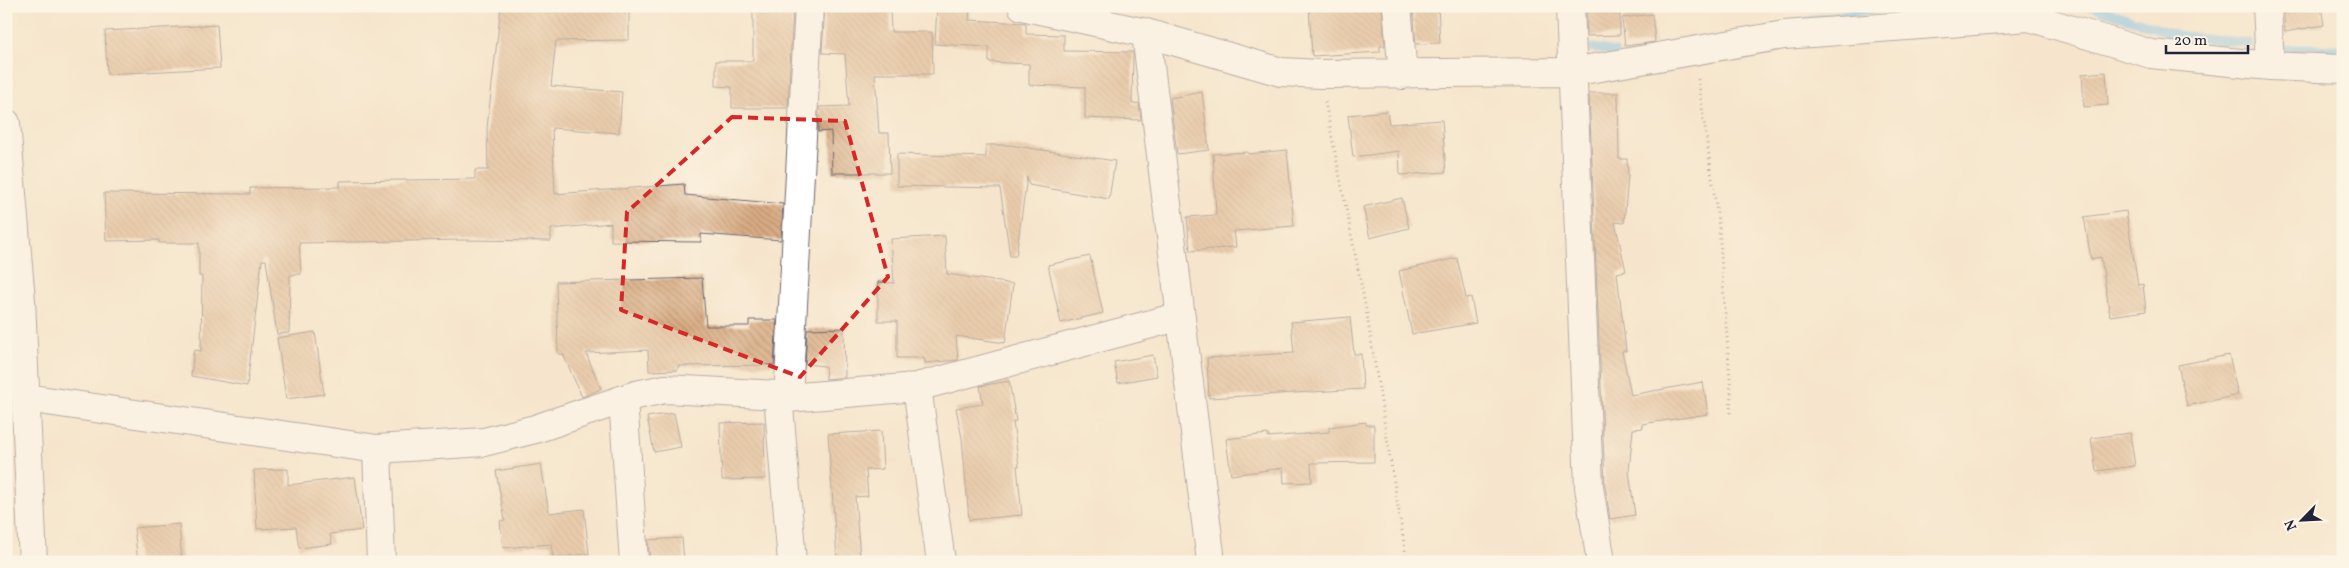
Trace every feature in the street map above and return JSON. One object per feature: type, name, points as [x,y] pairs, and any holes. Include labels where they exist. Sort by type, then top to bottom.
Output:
[{"type":"main road","points":[[792,562],[783,397],[809,6]]},
{"type":"main road","points":[[1022,6],[1146,33],[1281,72],[1320,74],[1402,75],[1572,72],[1784,35],[2029,17],[2150,54],[2270,66],[2343,69]]},
{"type":"main road","points":[[1397,6],[1402,75]]},
{"type":"main road","points":[[1570,6],[1588,487],[1601,562]]},
{"type":"main road","points":[[2267,6],[2270,66]]},
{"type":"main road","points":[[1146,33],[1211,562]]},
{"type":"main road","points":[[6,123],[14,301],[26,398],[33,562]]},
{"type":"main road","points":[[26,398],[377,449],[484,442],[536,429],[623,399],[665,389],[783,397],[917,387],[1181,316]]},
{"type":"main road","points":[[917,387],[941,562]]},
{"type":"main road","points":[[623,399],[634,562]]},
{"type":"main road","points":[[377,449],[382,562]]},
{"type":"path","points":[[1694,51],[1719,227],[1731,393],[1730,414]]},
{"type":"path","points":[[1320,74],[1366,309],[1407,562]]},
{"type":"highlighted area","points":[[732,117],[845,121],[888,277],[800,377],[621,310],[627,212]]},
{"type":"building","points":[[501,6],[629,6],[629,40],[556,41],[551,86],[622,92],[619,133],[552,128],[555,194],[684,184],[685,195],[783,204],[781,240],[701,234],[701,242],[611,241],[611,223],[551,229],[551,241],[461,240],[299,243],[301,274],[290,275],[289,333],[277,334],[266,260],[262,260],[247,386],[191,376],[194,350],[201,351],[202,276],[199,276],[199,243],[159,243],[159,240],[106,241],[104,193],[250,194],[250,188],[340,187],[340,181],[475,179],[475,170],[488,170],[487,128]]},
{"type":"building","points":[[753,6],[793,6],[788,108],[732,108],[732,87],[716,86],[716,61],[753,61]]},
{"type":"building","points":[[825,6],[890,6],[891,32],[932,32],[933,74],[875,74],[879,133],[889,133],[890,173],[832,173],[831,131],[818,132],[819,107],[849,106],[845,54],[822,53]]},
{"type":"building","points":[[937,6],[970,6],[969,20],[1026,23],[1026,34],[1064,35],[1064,51],[1133,52],[1132,104],[1139,103],[1141,120],[1085,118],[1085,87],[1029,85],[1029,64],[989,62],[989,47],[935,44]]},
{"type":"building","points":[[1309,6],[1382,6],[1385,46],[1380,46],[1380,52],[1312,56]]},
{"type":"building","points":[[1413,6],[1438,6],[1440,43],[1416,44]]},
{"type":"building","points":[[1586,6],[1620,6],[1620,35],[1587,36]]},
{"type":"building","points":[[2283,6],[2321,6],[2324,25],[2285,32]]},
{"type":"building","points":[[1652,14],[1655,42],[1625,46],[1622,18]]},
{"type":"building","points":[[217,25],[220,68],[107,74],[105,31]]},
{"type":"building","points":[[2106,72],[2108,105],[2084,107],[2082,74]]},
{"type":"building","points":[[1202,92],[1209,150],[1177,154],[1170,98]]},
{"type":"building","points":[[1589,93],[1618,93],[1619,159],[1627,159],[1628,176],[1624,223],[1615,222],[1626,271],[1617,273],[1626,351],[1622,351],[1631,395],[1703,382],[1708,414],[1642,424],[1643,428],[1633,429],[1629,471],[1635,515],[1610,519],[1605,485]]},
{"type":"building","points":[[1387,111],[1389,124],[1442,120],[1446,172],[1400,175],[1399,151],[1353,157],[1348,115]]},
{"type":"building","points":[[986,145],[1009,145],[1115,161],[1109,199],[1029,185],[1027,177],[1016,256],[1010,256],[1000,188],[897,186],[897,154],[986,157]]},
{"type":"building","points":[[1287,150],[1294,226],[1234,231],[1236,247],[1190,251],[1187,217],[1216,215],[1213,154],[1248,152],[1248,154]]},
{"type":"building","points":[[1402,198],[1409,228],[1370,238],[1363,207]]},
{"type":"building","points":[[2126,211],[2138,285],[2143,284],[2146,311],[2110,316],[2101,257],[2091,259],[2084,217]]},
{"type":"building","points":[[945,236],[947,274],[1013,284],[1005,343],[956,336],[958,360],[925,363],[924,358],[897,358],[897,321],[878,321],[878,282],[894,283],[891,239]]},
{"type":"building","points":[[1090,256],[1103,313],[1061,323],[1048,265]]},
{"type":"building","points":[[1457,258],[1466,298],[1471,297],[1476,323],[1412,334],[1399,271]]},
{"type":"building","points":[[702,278],[706,326],[749,326],[749,320],[777,320],[774,365],[678,366],[678,370],[649,371],[648,350],[586,353],[601,389],[582,397],[563,354],[558,354],[556,282]]},
{"type":"building","points":[[1350,317],[1354,354],[1361,354],[1363,389],[1209,398],[1207,358],[1294,353],[1291,322]]},
{"type":"building","points":[[844,328],[845,377],[826,379],[825,366],[805,364],[807,329]]},
{"type":"building","points":[[315,332],[324,394],[286,399],[277,338]]},
{"type":"building","points":[[1153,355],[1157,376],[1118,383],[1114,362]]},
{"type":"building","points":[[2229,355],[2238,395],[2187,406],[2178,365]]},
{"type":"building","points":[[1009,381],[1016,421],[1013,422],[1019,466],[1017,466],[1022,515],[969,520],[962,438],[956,408],[983,404],[980,386]]},
{"type":"building","points":[[674,413],[681,447],[654,452],[647,417]]},
{"type":"building","points":[[764,422],[765,479],[722,480],[720,423]]},
{"type":"building","points":[[1366,422],[1366,425],[1374,425],[1374,462],[1311,463],[1312,482],[1284,483],[1283,468],[1231,475],[1226,439],[1268,434],[1268,437],[1329,432],[1329,427]]},
{"type":"building","points":[[881,431],[883,469],[866,470],[868,496],[855,497],[860,558],[837,559],[828,434]]},
{"type":"building","points":[[2130,433],[2135,466],[2096,471],[2091,438]]},
{"type":"building","points":[[541,464],[549,513],[584,509],[589,554],[553,558],[551,544],[503,548],[500,521],[505,520],[496,471]]},
{"type":"building","points":[[288,469],[288,485],[355,477],[362,530],[330,534],[332,544],[299,548],[296,527],[257,529],[254,470]]},
{"type":"building","points":[[179,524],[182,562],[138,562],[134,528]]},
{"type":"building","points":[[682,538],[684,562],[650,562],[648,540]]},
{"type":"waterway","points":[[1806,21],[1893,6]]},
{"type":"waterway","points":[[2085,6],[2094,7],[2177,35],[2249,43]]},
{"type":"waterway","points":[[1593,48],[1615,52]]},
{"type":"waterway","points":[[2288,49],[2343,49]]}]
